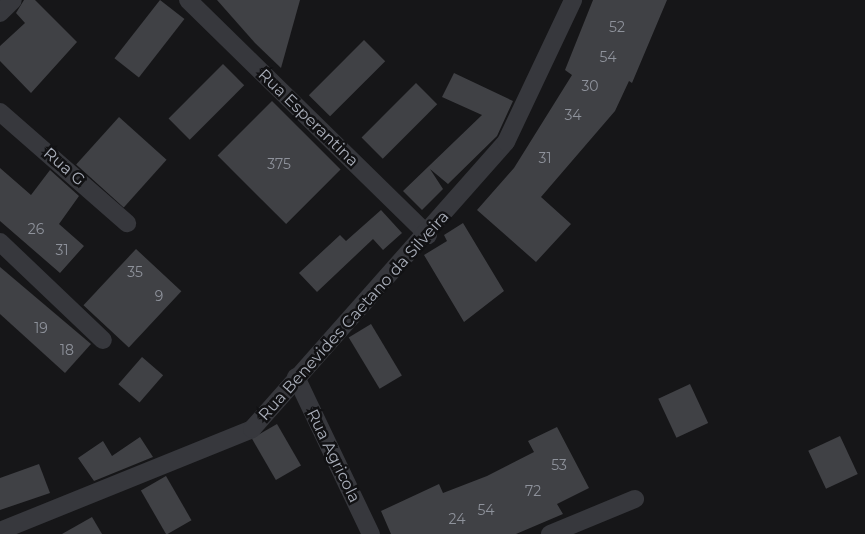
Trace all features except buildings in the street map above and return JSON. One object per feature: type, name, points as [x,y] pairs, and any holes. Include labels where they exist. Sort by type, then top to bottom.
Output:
[{"type":"street","points":[[0,14],[13,0]]},
{"type":"street","name":"Rua Esperantina","points":[[188,0],[428,235]]},
{"type":"street","name":"Rua Benevides Caetano da Silveira","points":[[0,531],[252,429],[296,377],[428,235],[506,142],[573,0]]},
{"type":"street","name":"Rua G","points":[[0,112],[127,223]]},
{"type":"street","points":[[0,242],[103,340]]},
{"type":"street","name":"Rua Agricola","points":[[296,377],[371,534]]},
{"type":"street","points":[[550,534],[635,499]]}]
